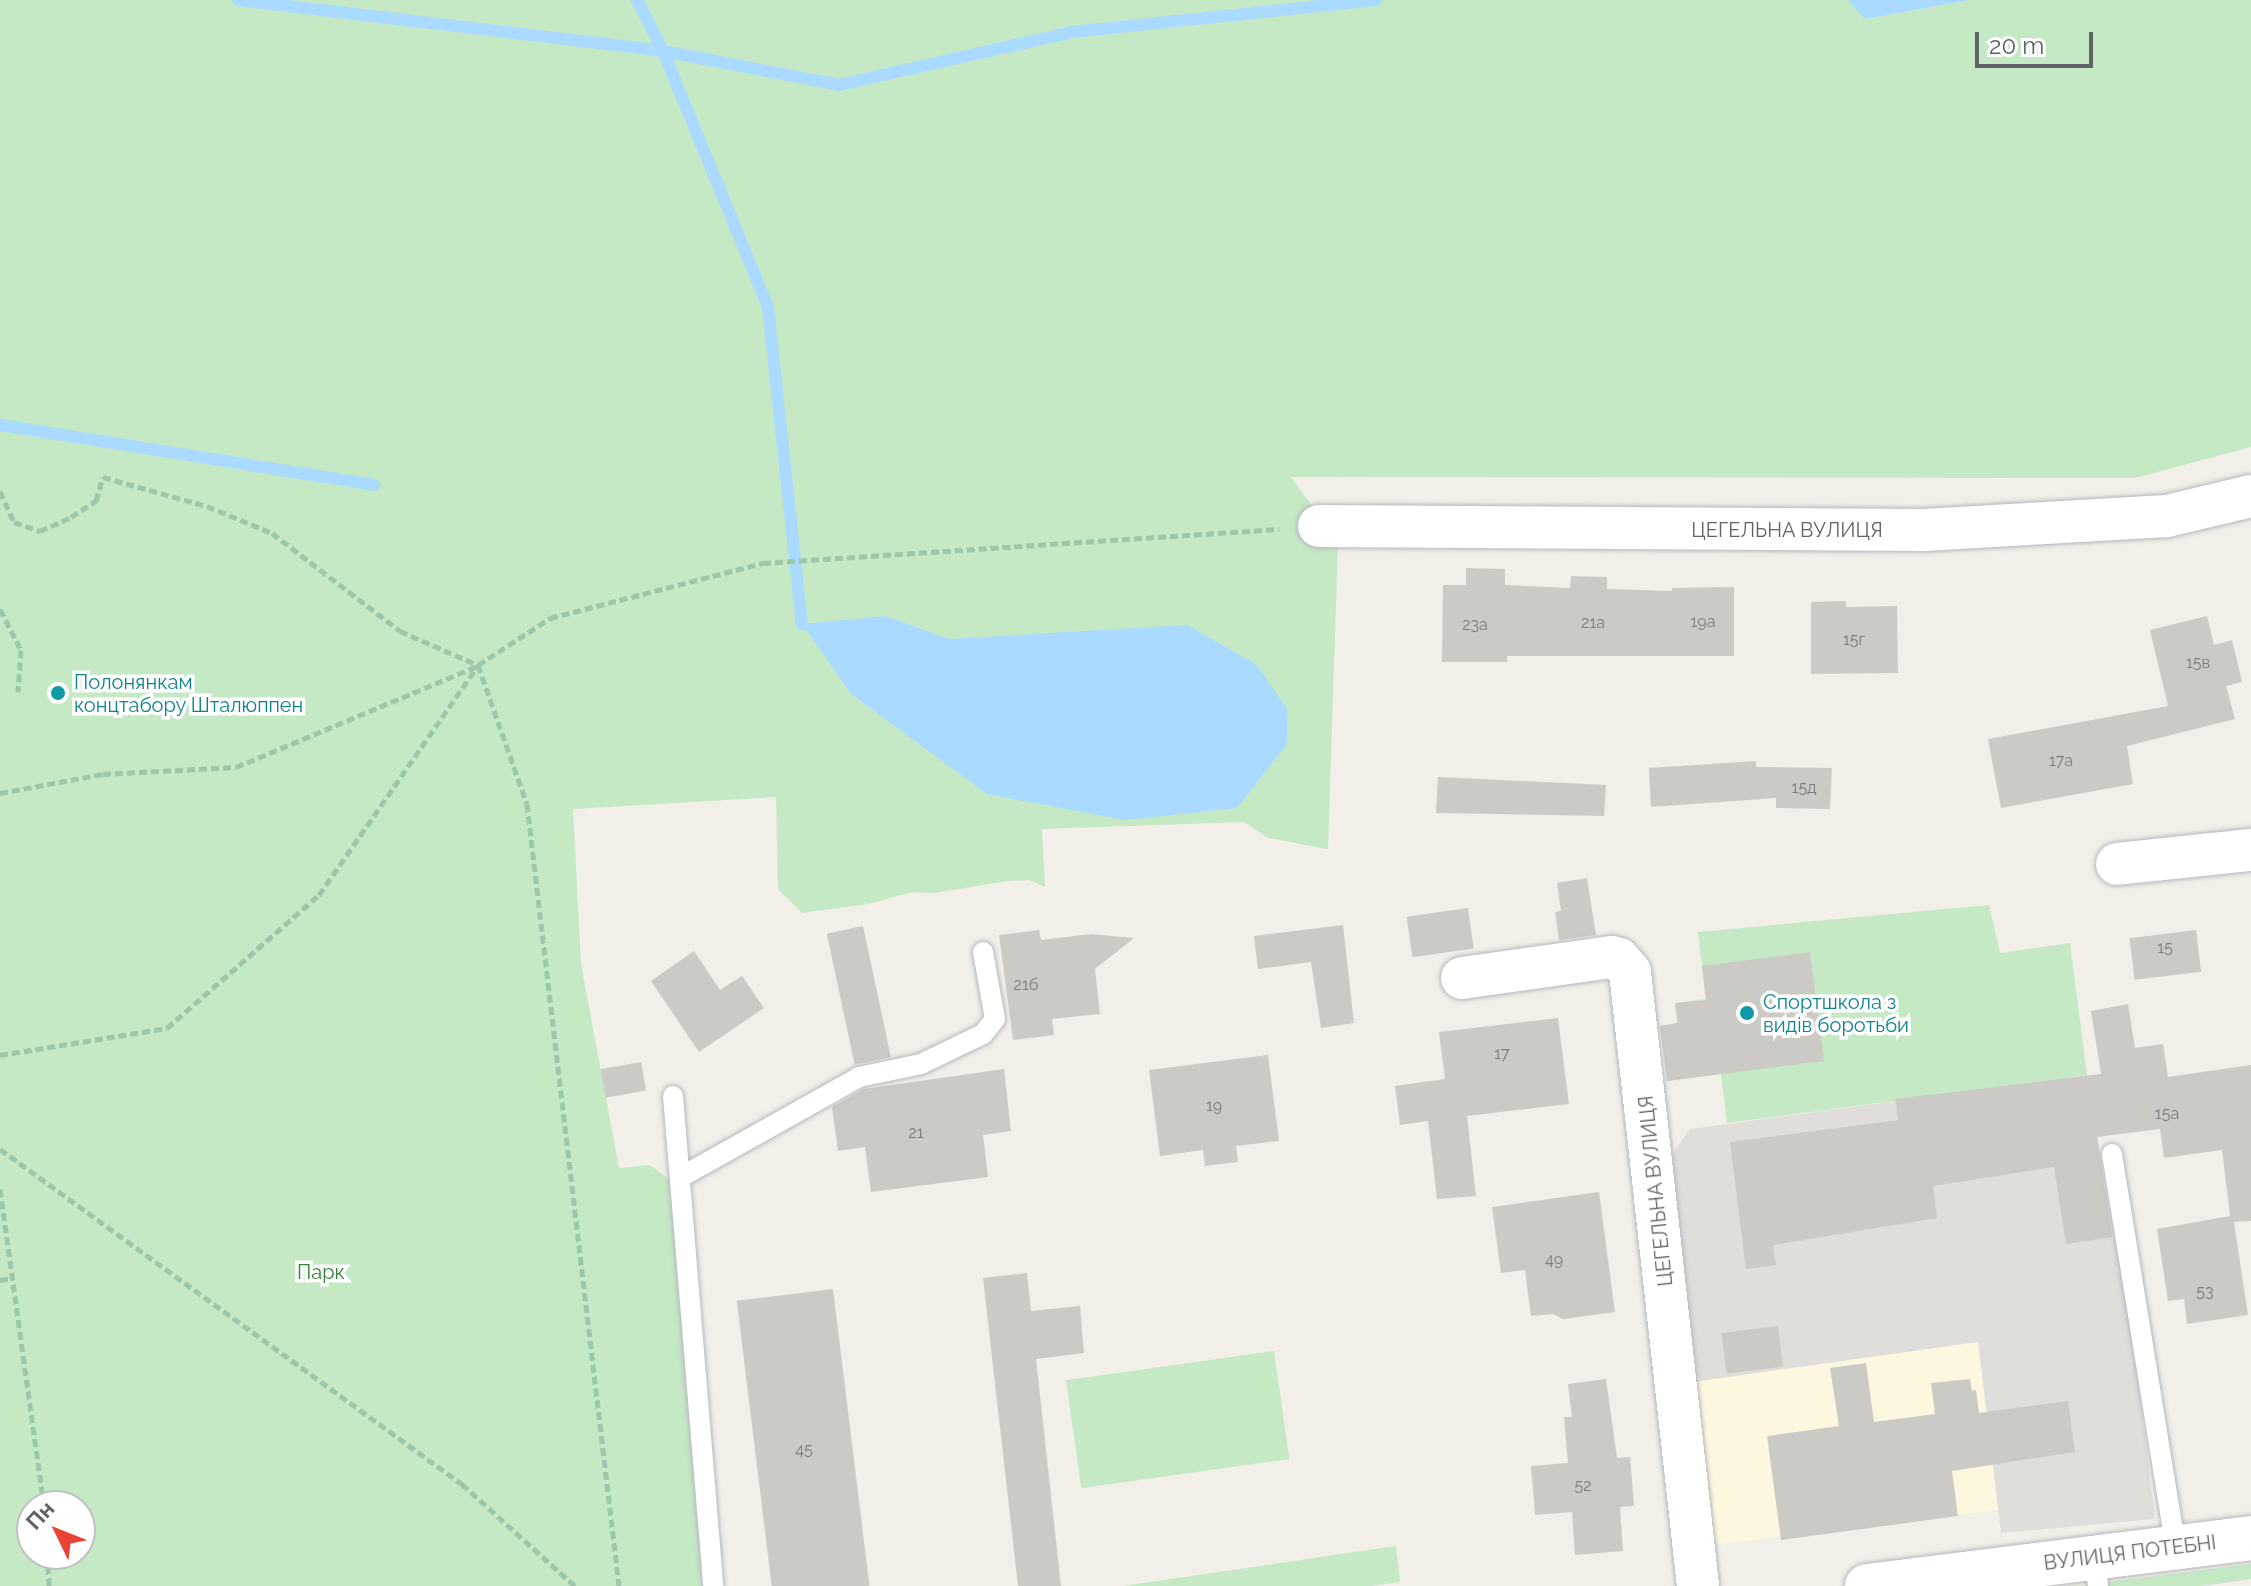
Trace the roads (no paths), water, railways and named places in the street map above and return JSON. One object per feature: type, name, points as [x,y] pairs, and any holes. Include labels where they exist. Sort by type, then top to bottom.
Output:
[{"type":"street","name":"ЦЕГЕЛЬНА ВУЛИЦЯ","points":[[1319,526],[1924,530],[2167,516],[2251,496]]},
{"type":"street","points":[[2117,864],[2251,850]]},
{"type":"street","name":"ЦЕГЕЛЬНА ВУЛИЦЯ","points":[[1462,978],[1612,957],[1619,959],[1630,972],[1698,1586]]},
{"type":"street","name":"ВУЛИЦЯ ПОТЕБНІ","points":[[1867,1586],[2096,1572],[2176,1547],[2251,1538]]},
{"type":"lane","points":[[681,1177],[859,1077],[921,1064],[983,1034],[995,1019],[983,952]]},
{"type":"lane","points":[[673,1096],[713,1586]]},
{"type":"lane","points":[[2112,1154],[2176,1547]]},
{"type":"water","points":[[1848,0],[1971,0],[1865,19]]},
{"type":"water","points":[[886,616],[949,639],[1187,625],[1257,665],[1287,709],[1287,744],[1237,808],[1125,820],[987,794],[851,694],[802,624]]},
{"type":"waterway","points":[[238,0],[663,51],[839,85],[1072,32],[1376,0]]},
{"type":"waterway","points":[[637,0],[663,51],[768,307],[802,624]]},
{"type":"waterway","points":[[0,425],[374,485]]},
{"type":"place","name":"Полонянкам концтабору Шталюппен","points":[[58,693]]},
{"type":"place","name":"Спортшкола з видів боротьби","points":[[1747,1013]]},
{"type":"park label","name":"Парк","points":[[321,1272]]}]
